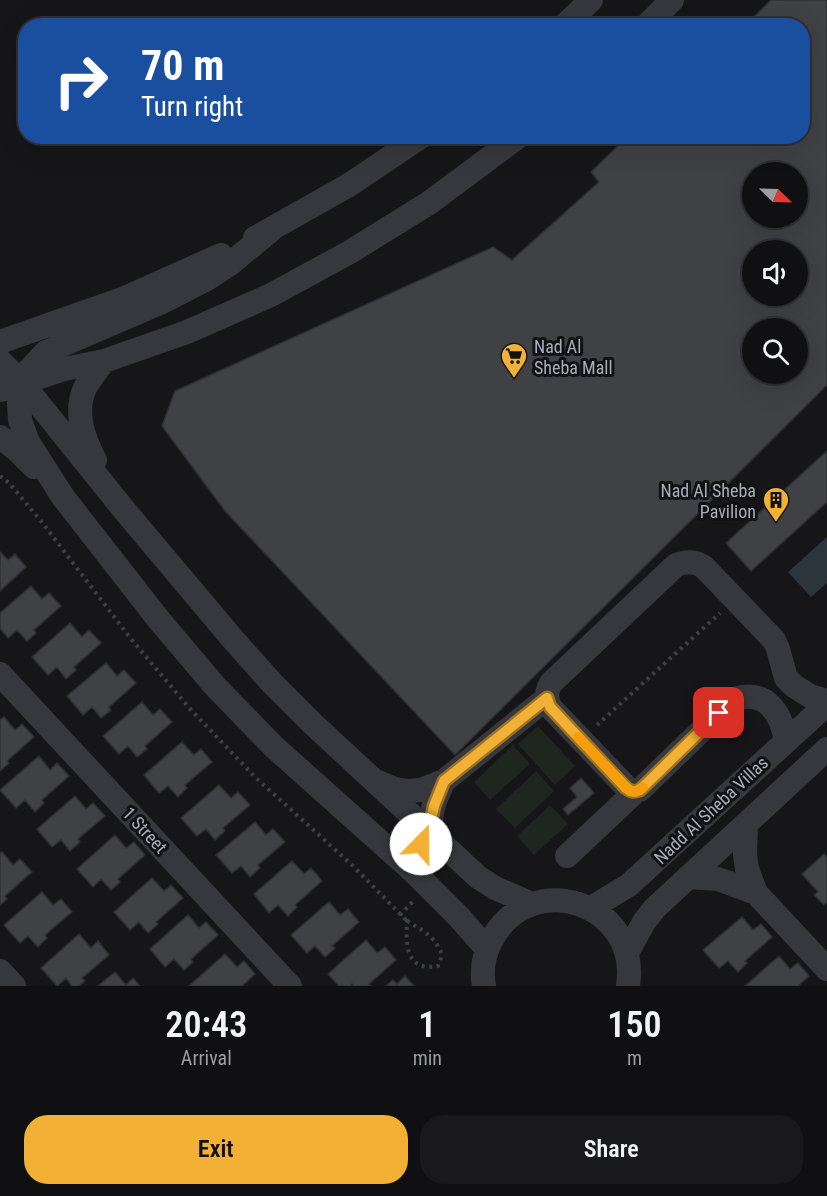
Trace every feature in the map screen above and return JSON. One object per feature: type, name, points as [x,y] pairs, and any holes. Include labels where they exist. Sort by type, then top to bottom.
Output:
[{"type":"street","points":[[572,18],[591,0]]},
{"type":"street","points":[[654,18],[672,0]]},
{"type":"street","points":[[0,342],[125,298],[270,231],[349,184],[410,144]]},
{"type":"street","points":[[11,387],[64,369],[104,361],[187,332],[271,295],[343,256],[429,203],[508,144]]},
{"type":"street","points":[[11,387],[46,352],[200,284],[230,264],[270,231]]},
{"type":"street","points":[[0,361],[19,403],[20,420],[28,442],[63,497],[159,620],[214,685],[297,769],[403,861],[459,917],[487,950]]},
{"type":"street","points":[[104,361],[85,388],[80,418],[88,448],[125,511]]},
{"type":"street","points":[[11,387],[125,511],[271,682],[313,724],[478,877],[495,888],[532,904]]},
{"type":"street","points":[[0,437],[17,450],[63,497]]},
{"type":"street","points":[[635,792],[626,788],[550,707],[547,690],[551,683],[675,565],[685,561],[695,562],[704,567],[774,640],[786,678],[810,696],[827,703]]},
{"type":"street","name":"1 Street","points":[[0,674],[290,986]]},
{"type":"street","points":[[567,856],[635,792],[640,790],[734,699],[744,696],[754,697],[772,707],[783,723],[786,741]]},
{"type":"street","points":[[371,778],[388,787],[408,791],[421,790],[444,781],[547,698]]},
{"type":"street","name":"Nadd Al Sheba Villas","points":[[591,908],[629,885],[827,703]]},
{"type":"street","name":"Nadd Al Sheba Villas","points":[[627,953],[655,908],[827,749]]},
{"type":"street","points":[[403,861],[402,854],[416,849],[429,831],[434,806],[444,781]]},
{"type":"street","points":[[746,824],[744,839],[746,862],[756,893],[827,969]]},
{"type":"street","points":[[688,877],[718,879],[756,893]]},
{"type":"street","points":[[484,986],[483,966],[487,950],[497,930],[512,915],[532,904],[562,900],[591,908],[613,927],[627,953],[630,974],[628,986]]},
{"type":"street","points":[[0,971],[14,986]]},
{"type":"path","points":[[0,476],[9,483],[131,639],[191,710],[255,777],[352,865],[406,921],[435,940],[442,955],[438,966],[422,966],[410,956],[406,948],[406,921]]},
{"type":"path","points":[[581,740],[735,599]]},
{"type":"shaded area","points":[[827,537],[827,583],[811,597],[788,572]]},
{"type":"shaded area","points":[[538,726],[575,766],[555,785],[518,744]]},
{"type":"shaded area","points":[[513,745],[530,764],[490,800],[474,782]]},
{"type":"shaded area","points":[[536,771],[554,791],[515,828],[496,809]]},
{"type":"shaded area","points":[[550,805],[568,824],[534,855],[517,836]]},
{"type":"building","name":"Nad Al Sheba Mall","points":[[771,0],[827,0],[827,385],[455,755],[225,511],[162,426],[175,391],[493,247],[512,260],[599,182],[591,172],[620,144],[810,144],[810,18],[753,18]]},
{"type":"building","name":"Nad Al Sheba Pavilion","points":[[827,451],[827,502],[751,571],[726,543]]},
{"type":"building","points":[[0,552],[8,560],[15,554],[26,567],[0,591]]},
{"type":"building","points":[[31,586],[42,599],[49,593],[61,606],[34,630],[36,633],[27,641],[17,630],[8,638],[0,628],[0,613]]},
{"type":"building","points":[[70,623],[82,637],[89,630],[101,643],[74,667],[76,670],[66,679],[57,667],[48,675],[32,657]]},
{"type":"building","points":[[106,663],[117,676],[124,670],[136,683],[109,707],[111,710],[101,718],[92,707],[83,715],[67,696]]},
{"type":"building","points":[[142,702],[153,715],[160,709],[172,722],[145,746],[147,749],[137,757],[128,746],[119,754],[103,736]]},
{"type":"building","points":[[4,717],[15,730],[22,724],[34,737],[7,761],[9,763],[0,771],[0,720]]},
{"type":"building","points":[[182,742],[194,755],[201,749],[212,762],[185,785],[187,788],[178,797],[168,786],[159,793],[144,775]]},
{"type":"building","points":[[39,756],[50,770],[57,763],[69,776],[42,800],[44,803],[35,812],[25,800],[16,808],[0,790]]},
{"type":"building","points":[[581,778],[594,793],[568,815],[563,809],[577,797],[570,788]]},
{"type":"building","points":[[219,785],[231,798],[238,792],[250,805],[223,828],[225,831],[215,840],[206,829],[197,836],[181,818]]},
{"type":"building","points":[[75,796],[86,809],[93,803],[105,816],[78,839],[80,842],[70,851],[61,840],[52,847],[37,829]]},
{"type":"building","points":[[255,822],[266,835],[273,829],[285,842],[258,865],[260,868],[250,877],[241,866],[232,873],[216,855]]},
{"type":"building","points":[[115,835],[126,848],[134,842],[145,855],[118,879],[120,882],[111,890],[101,879],[93,887],[77,869]]},
{"type":"building","points":[[2,852],[13,865],[20,859],[32,872],[5,896],[7,899],[0,905],[0,853]]},
{"type":"building","points":[[824,854],[827,857],[827,902],[824,905],[814,895],[818,892],[802,874]]},
{"type":"building","points":[[292,861],[304,874],[311,868],[322,881],[295,905],[297,907],[288,916],[278,905],[269,913],[254,894]]},
{"type":"building","points":[[152,878],[164,891],[171,885],[183,898],[156,922],[158,924],[148,933],[139,922],[130,930],[114,912]]},
{"type":"building","points":[[42,892],[53,905],[61,899],[72,912],[45,935],[47,938],[38,947],[28,936],[20,943],[4,925]]},
{"type":"building","points":[[329,902],[340,915],[348,909],[359,922],[332,946],[335,948],[325,957],[315,946],[307,953],[291,935]]},
{"type":"building","points":[[188,915],[199,928],[206,922],[218,935],[191,959],[193,962],[184,970],[174,959],[165,967],[150,949]]},
{"type":"building","points":[[742,917],[753,930],[761,924],[772,937],[745,961],[747,963],[738,972],[728,961],[719,968],[703,950]]},
{"type":"building","points":[[79,934],[91,948],[98,941],[109,955],[82,978],[85,981],[79,986],[72,986],[66,978],[57,986],[41,968]]},
{"type":"building","points":[[366,940],[377,953],[385,947],[396,960],[369,984],[371,986],[352,984],[339,986],[328,974]]},
{"type":"building","points":[[225,954],[237,967],[244,961],[255,974],[242,986],[189,986]]},
{"type":"building","points":[[779,956],[790,969],[798,963],[809,976],[798,986],[745,986]]},
{"type":"building","points":[[115,972],[126,985],[133,978],[140,986],[98,986]]},
{"type":"building","points":[[405,976],[414,986],[386,986],[393,980],[397,984]]},
{"type":"slow traffic","points":[[578,737],[626,788],[635,792],[643,787]]},
{"type":"place","name":"Nad Al Sheba Mall","points":[[514,379]]},
{"type":"place","name":"Nad Al Sheba Pavilion","points":[[776,523]]},
{"type":"route","points":[[421,844],[429,831],[434,806],[444,781],[547,698],[550,707],[626,788],[635,792],[640,790],[719,713]]}]
